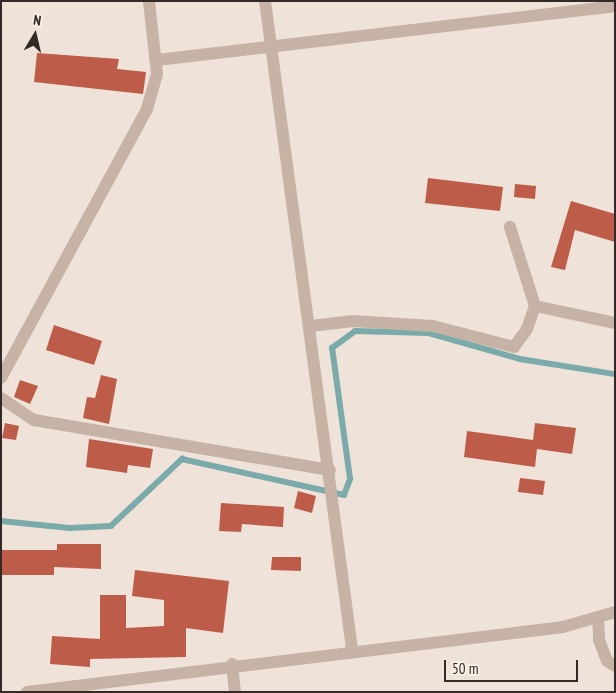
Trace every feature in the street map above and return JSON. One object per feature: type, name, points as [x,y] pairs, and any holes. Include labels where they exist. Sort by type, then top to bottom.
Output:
[{"type":"street","points":[[1,378],[147,110],[155,85],[157,60],[149,1]]},
{"type":"street","points":[[265,1],[311,326],[352,649]]},
{"type":"street","points":[[157,60],[206,51],[271,48],[615,6]]},
{"type":"street","points":[[311,326],[353,322],[433,326],[514,347],[527,329],[535,306],[510,227]]},
{"type":"street","points":[[535,306],[615,323]]},
{"type":"street","points":[[1,398],[34,420],[331,475]]},
{"type":"street","points":[[27,692],[352,649],[564,627],[615,612]]},
{"type":"street","points":[[598,618],[599,640],[607,661],[615,666]]},
{"type":"street","points":[[232,664],[235,692]]},
{"type":"building","points":[[37,53],[119,59],[117,69],[146,72],[143,94],[34,82]]},
{"type":"building","points":[[428,178],[503,187],[500,211],[425,203]]},
{"type":"building","points":[[515,184],[536,186],[535,199],[514,197]]},
{"type":"building","points":[[571,201],[615,214],[615,242],[575,230],[565,270],[551,267]]},
{"type":"building","points":[[54,325],[102,341],[94,365],[46,350]]},
{"type":"building","points":[[101,375],[117,379],[109,424],[83,418],[87,397],[95,398]]},
{"type":"building","points":[[20,380],[38,386],[30,404],[14,397]]},
{"type":"building","points":[[5,423],[19,426],[16,440],[2,438]]},
{"type":"building","points":[[535,423],[576,428],[572,454],[537,449],[535,467],[464,457],[467,431],[533,440]]},
{"type":"building","points":[[89,439],[153,449],[150,468],[128,465],[127,473],[86,467]]},
{"type":"building","points":[[520,478],[545,481],[543,495],[518,492]]},
{"type":"building","points":[[298,491],[316,496],[312,513],[294,508]]},
{"type":"building","points":[[221,503],[284,507],[283,527],[242,524],[241,532],[219,531]]},
{"type":"building","points":[[57,544],[101,544],[101,569],[54,567],[54,575],[1,575],[1,550],[57,550]]},
{"type":"building","points":[[272,557],[301,557],[301,571],[271,570]]},
{"type":"building","points":[[135,570],[229,581],[223,633],[186,628],[186,657],[90,659],[90,667],[50,664],[52,636],[100,639],[100,595],[126,595],[126,628],[164,626],[164,600],[132,596]]},
{"type":"waterway","points":[[1,521],[70,528],[111,526],[182,459],[344,495],[350,479],[332,348],[355,331],[429,333],[520,359],[615,374]]}]
